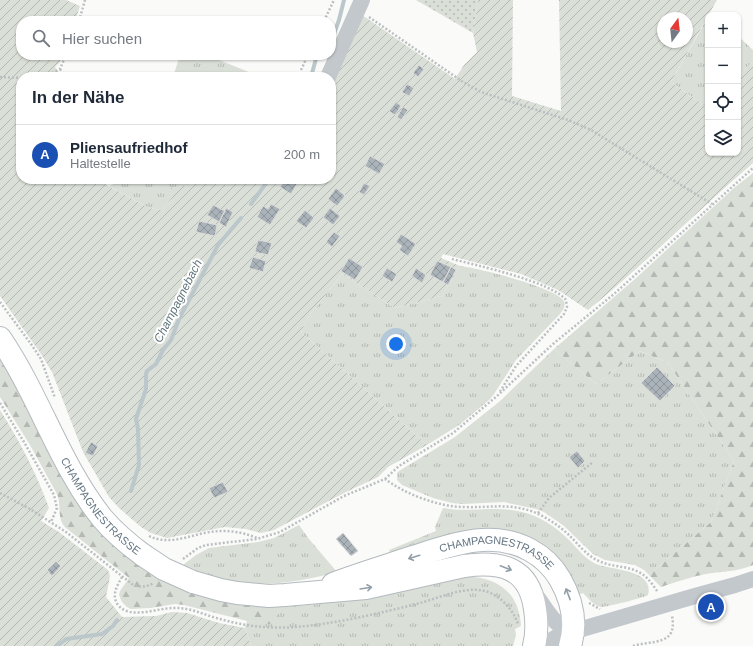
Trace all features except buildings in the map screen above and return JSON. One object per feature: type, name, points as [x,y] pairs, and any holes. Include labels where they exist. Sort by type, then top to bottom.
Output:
[{"type":"main road","name":"CHAMPAGNESTRASSE","points":[[0,338],[17,366],[84,493],[111,528],[144,545],[164,569],[193,582],[221,590],[254,595],[285,595],[366,588],[464,566],[485,564],[501,566],[512,570],[522,578],[530,588],[534,601],[536,621],[534,646]]},
{"type":"main road","name":"CHAMPAGNESTRASSE","points":[[313,592],[362,573],[452,546],[484,539],[502,540],[519,545],[536,553],[548,563],[558,575],[566,588],[571,604],[573,617],[572,639]]},
{"type":"street","points":[[336,59],[360,5]]},
{"type":"street","points":[[330,72],[336,60]]},
{"type":"street","points":[[543,646],[558,636],[572,639],[669,603],[753,579]]},
{"type":"street","name":"CHAMPAGNESTRASSE","points":[[530,588],[556,622],[565,629],[572,639]]},
{"type":"path","points":[[80,16],[85,0]]},
{"type":"path","points":[[326,16],[334,0]]},
{"type":"path","points":[[360,5],[463,82],[478,91],[568,120],[592,130],[712,204]]},
{"type":"path","points":[[54,72],[60,69],[64,60]]},
{"type":"path","points":[[301,70],[306,60]]},
{"type":"path","points":[[0,77],[16,78]]},
{"type":"path","points":[[183,559],[198,548],[206,545],[257,538],[280,532],[344,496],[385,479],[399,466],[453,433],[497,396],[553,344],[614,294],[753,168]]},
{"type":"path","points":[[452,259],[536,283],[559,294],[566,300],[567,307],[564,314],[516,366],[497,396]]},
{"type":"path","points":[[0,302],[31,344],[40,359],[57,402]]},
{"type":"path","points":[[0,403],[54,495],[57,508],[55,516],[51,522]]},
{"type":"path","points":[[538,514],[549,498],[593,462]]},
{"type":"path","points":[[385,479],[398,488],[440,504],[465,508],[491,505],[509,506],[538,514],[558,526],[594,559],[606,564],[632,569],[643,574],[657,592]]},
{"type":"path","points":[[0,493],[51,522],[93,553],[122,577],[116,588],[114,596],[116,602],[122,609],[132,612],[149,612],[169,608],[184,608],[221,620],[264,627],[297,627],[364,616],[409,606],[459,592],[477,590],[490,593],[499,598],[514,615],[519,630]]},
{"type":"path","points":[[144,545],[157,539],[168,540],[224,531],[244,533],[257,538]]},
{"type":"path","points":[[633,646],[663,641],[669,637],[673,623],[669,603]]},
{"type":"green space","points":[[0,0],[66,0],[80,6],[77,16],[16,16],[16,60],[61,60],[55,67],[58,72],[16,72],[16,184],[105,184],[149,208],[162,210],[173,196],[171,188],[194,184],[336,184],[336,72],[359,15],[365,17],[455,79],[464,65],[477,52],[473,33],[478,0],[513,0],[512,96],[561,111],[559,0],[717,0],[710,12],[705,12],[705,21],[693,43],[693,12],[657,12],[657,48],[690,48],[671,82],[705,106],[705,156],[741,156],[741,74],[753,61],[753,163],[588,310],[558,290],[521,274],[443,254],[441,258],[460,266],[442,296],[395,308],[342,274],[308,317],[301,332],[427,445],[388,467],[378,477],[274,530],[261,533],[246,529],[225,527],[167,538],[151,533],[141,527],[109,497],[83,452],[52,372],[0,296]]},
{"type":"green space","points":[[416,0],[478,0],[473,33]]},
{"type":"green space","points":[[705,22],[705,106],[671,82],[690,48],[693,48],[693,43]]},
{"type":"green space","points":[[741,39],[753,50],[753,61],[741,74]]},
{"type":"green space","points":[[178,60],[219,60],[249,72],[175,72]]},
{"type":"green space","points":[[753,173],[753,565],[735,570],[700,575],[661,587],[649,575],[711,522],[734,461],[668,363],[640,351],[596,384],[554,349],[635,279],[734,188]]},
{"type":"green space","points":[[114,184],[194,184],[172,188],[173,196],[162,210],[149,208],[109,186]]},
{"type":"green space","points":[[460,266],[498,274],[546,289],[563,300],[565,306],[560,314],[516,360],[489,400],[459,425],[427,445],[301,332],[308,317],[342,274],[395,308],[442,296]]},
{"type":"green space","points":[[554,349],[596,384],[640,351],[668,363],[734,461],[711,522],[649,575],[635,565],[605,560],[593,554],[564,526],[544,512],[504,502],[452,503],[433,498],[402,485],[397,480],[397,473],[399,471],[455,437],[499,402]]},
{"type":"green space","points":[[0,353],[123,551],[259,606],[278,607],[277,625],[247,621],[184,605],[175,604],[131,609],[127,607],[122,602],[119,595],[129,578],[66,528],[61,520],[57,494],[30,445],[0,397]]},
{"type":"green space","points":[[0,410],[39,482],[49,508],[41,521],[59,532],[108,570],[110,576],[106,597],[122,617],[156,616],[172,612],[187,613],[219,623],[245,628],[251,646],[0,646]]},
{"type":"green space","points":[[443,508],[463,510],[502,509],[522,512],[535,516],[559,531],[592,562],[638,575],[645,580],[648,586],[648,595],[610,606],[598,606],[583,593],[578,595],[540,545],[391,556],[389,550],[436,531],[435,527]]},
{"type":"green space","points":[[299,525],[337,572],[286,582],[260,584],[219,579],[195,571],[194,569],[183,565],[196,555],[209,548],[258,542],[274,538]]},
{"type":"green space","points":[[466,576],[477,577],[497,584],[505,589],[511,596],[516,604],[521,626],[515,629],[516,635],[513,646],[251,646],[245,628],[247,621],[276,624],[278,607],[325,603],[396,591]]},
{"type":"waterway","name":"Champagnebach","points":[[336,28],[344,0]]},
{"type":"waterway","name":"Champagnebach","points":[[312,72],[316,60]]},
{"type":"waterway","name":"Champagnebach","points":[[251,204],[265,184]]},
{"type":"waterway","name":"Champagnebach","points":[[131,491],[139,465],[138,429],[136,419],[146,389],[147,371],[156,364],[163,350],[171,340],[179,319],[218,245],[241,218]]},
{"type":"waterway","name":"Champagnebach","points":[[57,646],[66,639],[102,634],[113,626],[117,620]]},
{"type":"place","name":"Pliensaufriedhof","points":[[711,607]]}]
